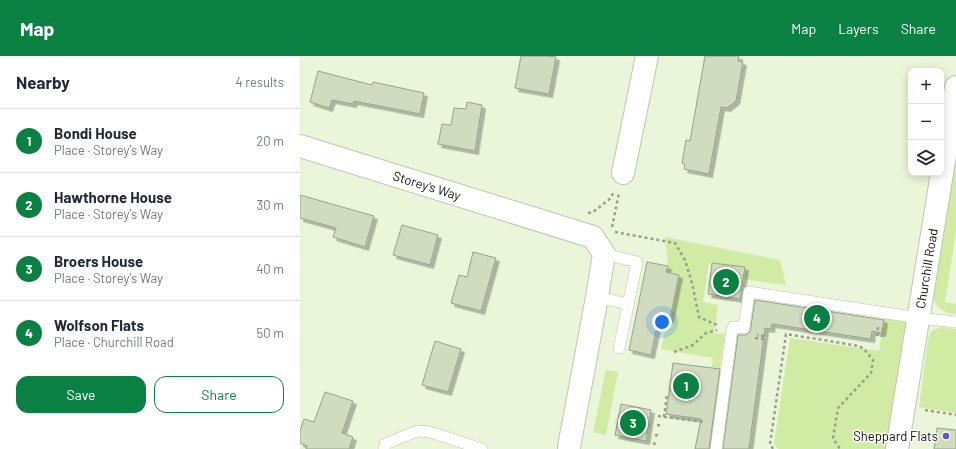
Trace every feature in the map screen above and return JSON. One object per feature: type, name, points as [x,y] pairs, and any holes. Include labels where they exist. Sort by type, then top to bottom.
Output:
[{"type":"street","points":[[623,173],[646,56]]},
{"type":"street","name":"Churchill Road","points":[[897,449],[956,87]]},
{"type":"street","name":"Storey's Way","points":[[300,146],[593,236],[604,254]]},
{"type":"street","points":[[571,448],[604,254]]},
{"type":"lane","points":[[604,254],[637,262],[619,348]]},
{"type":"lane","points":[[716,449],[728,329],[733,327],[744,328],[749,292],[919,318],[956,322]]},
{"type":"lane","points":[[597,297],[628,304]]},
{"type":"lane","points":[[384,449],[385,444],[417,431],[430,432],[482,449]]},
{"type":"path","points":[[586,214],[593,212],[611,198],[623,173]]},
{"type":"path","points":[[623,173],[611,231],[675,243],[685,260],[692,282],[699,317],[728,329]]},
{"type":"path","points":[[674,352],[693,345],[706,333],[728,329]]},
{"type":"path","points":[[773,449],[770,444],[786,334],[859,346],[864,349],[873,360],[870,374],[838,408],[833,438],[840,449]]},
{"type":"path","points":[[664,417],[667,394]]},
{"type":"path","points":[[904,406],[956,415]]},
{"type":"path","points":[[658,416],[705,422]]},
{"type":"path","points":[[657,425],[662,426]]},
{"type":"path","points":[[655,435],[660,436]]},
{"type":"path","points":[[653,443],[658,445]]},
{"type":"green space","points":[[956,148],[956,231],[945,302],[956,304],[956,314],[948,313],[942,310],[937,306],[933,299]]},
{"type":"green space","points":[[665,237],[780,260],[786,285],[743,279],[745,267],[709,263],[703,302],[718,305],[714,333],[725,334],[712,421],[704,420],[713,358],[661,349],[668,319],[670,319],[679,275],[666,272],[668,266]]},
{"type":"green space","points":[[885,312],[904,314],[908,325],[890,449],[778,449],[774,443],[790,338],[879,351]]},
{"type":"green space","points":[[940,327],[956,329],[956,413],[919,407],[928,340],[931,331]]},
{"type":"green space","points":[[606,370],[618,372],[606,435],[593,432]]},
{"type":"building","points":[[521,56],[556,57],[549,94],[515,88]]},
{"type":"building","points":[[705,56],[739,56],[738,61],[743,62],[736,101],[727,108],[721,107],[709,174],[684,169],[685,164],[682,163],[686,140],[690,141]]},
{"type":"building","points":[[318,71],[372,85],[373,82],[424,93],[420,114],[354,101],[353,104],[332,100],[329,108],[310,102]]},
{"type":"building","points":[[467,102],[482,105],[475,151],[438,144],[442,124],[451,125],[454,108],[466,109]]},
{"type":"building","points":[[300,195],[374,216],[365,247],[333,237],[336,228],[300,218]]},
{"type":"building","points":[[402,225],[438,235],[430,265],[393,255]]},
{"type":"building","points":[[473,252],[496,258],[481,311],[451,303],[459,275],[467,277]]},
{"type":"building","points":[[647,262],[668,266],[666,272],[679,275],[670,319],[659,317],[651,355],[629,350]]},
{"type":"building","points":[[712,263],[745,267],[740,299],[708,294]]},
{"type":"building","points":[[755,300],[884,320],[882,333],[872,331],[871,339],[772,324],[771,329],[765,328],[749,449],[723,449],[738,335],[746,335],[750,332]]},
{"type":"building","points":[[435,341],[461,349],[448,392],[422,385]]},
{"type":"building","points":[[673,363],[720,369],[709,449],[695,449],[701,419],[666,414]]},
{"type":"building","points":[[325,392],[353,401],[342,433],[353,437],[349,449],[306,449],[307,446],[300,443],[300,431],[304,419],[314,422]]},
{"type":"building","points":[[621,404],[651,410],[646,441],[615,435]]},
{"type":"building","name":"Sheppard Flats","points":[[937,428],[956,430],[956,449],[934,449]]},
{"type":"place","name":"Hawthorne House","points":[[726,282]]},
{"type":"place","name":"Wolfson Flats","points":[[817,318]]},
{"type":"place","name":"Bondi House","points":[[686,386]]},
{"type":"place","name":"Broers House","points":[[633,423]]},
{"type":"place","name":"Sheppard Flats","points":[[946,436]]}]
